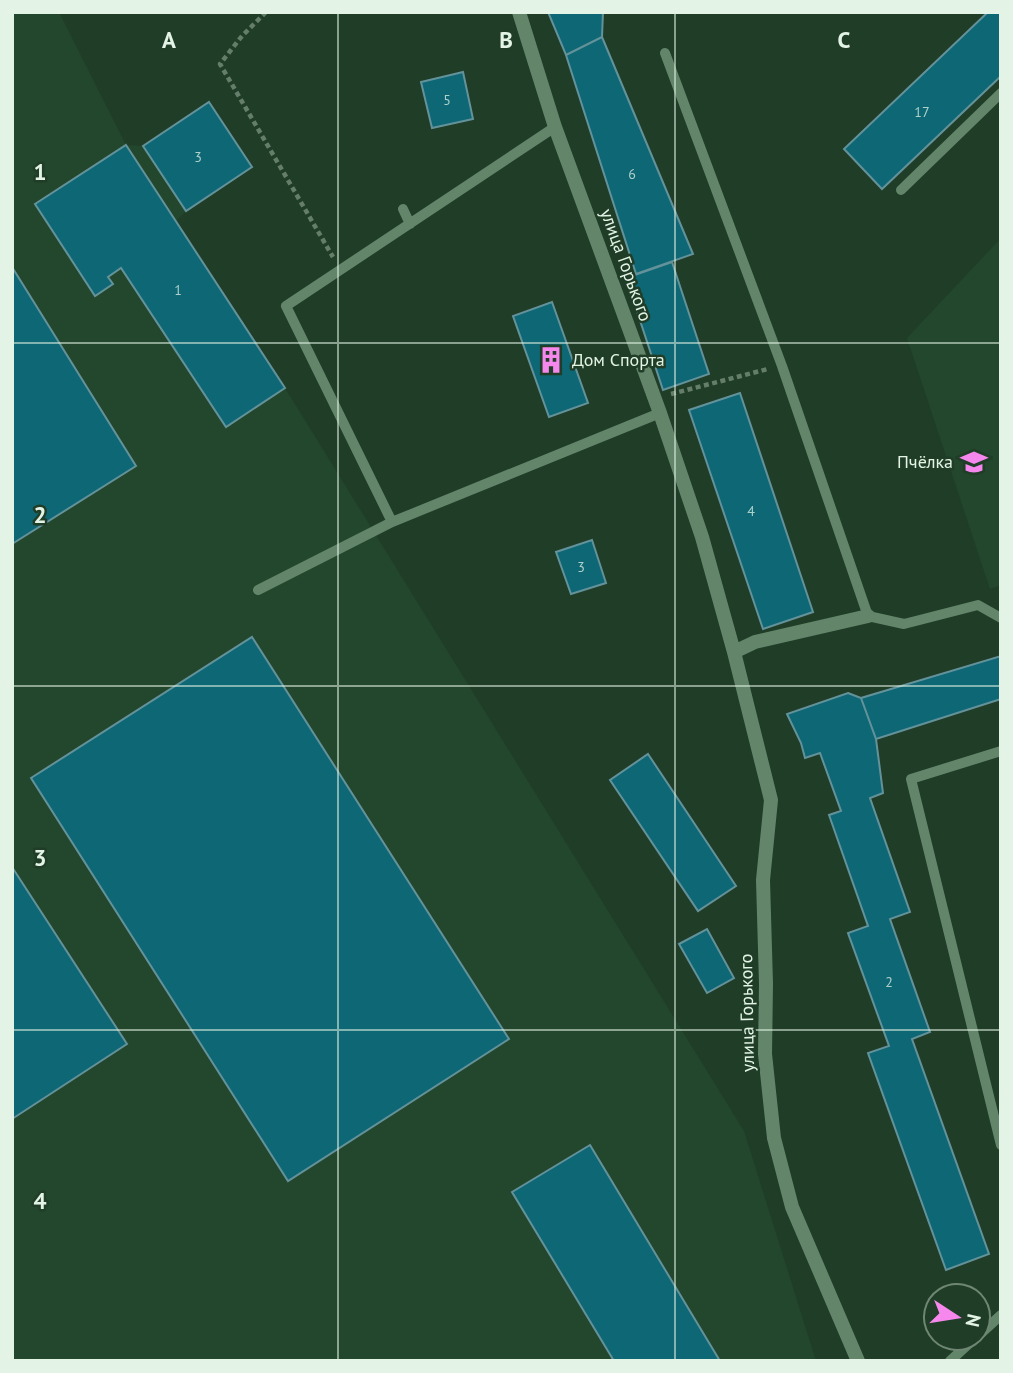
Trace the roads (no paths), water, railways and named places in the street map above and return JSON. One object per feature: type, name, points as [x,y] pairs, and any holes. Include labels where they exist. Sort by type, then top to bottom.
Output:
[{"type":"street","name":"улица Горького","points":[[519,12],[555,127],[660,412],[702,537],[734,652],[771,800],[763,880],[765,1054],[775,1138],[792,1207],[858,1361]]},
{"type":"street","points":[[734,652],[755,642],[868,616]]},
{"type":"lane","points":[[665,53],[782,366],[868,616],[904,624],[978,605],[1001,618]]},
{"type":"lane","points":[[901,191],[1001,93]]},
{"type":"lane","points":[[392,522],[286,306],[555,127]]},
{"type":"lane","points":[[403,209],[410,224]]},
{"type":"lane","points":[[258,590],[392,522],[660,412]]},
{"type":"lane","points":[[1001,751],[911,779],[1001,1145]]},
{"type":"place","name":"Дом Спорта","points":[[551,360]]},
{"type":"place","name":"Пчёлка","points":[[974,462]]}]
